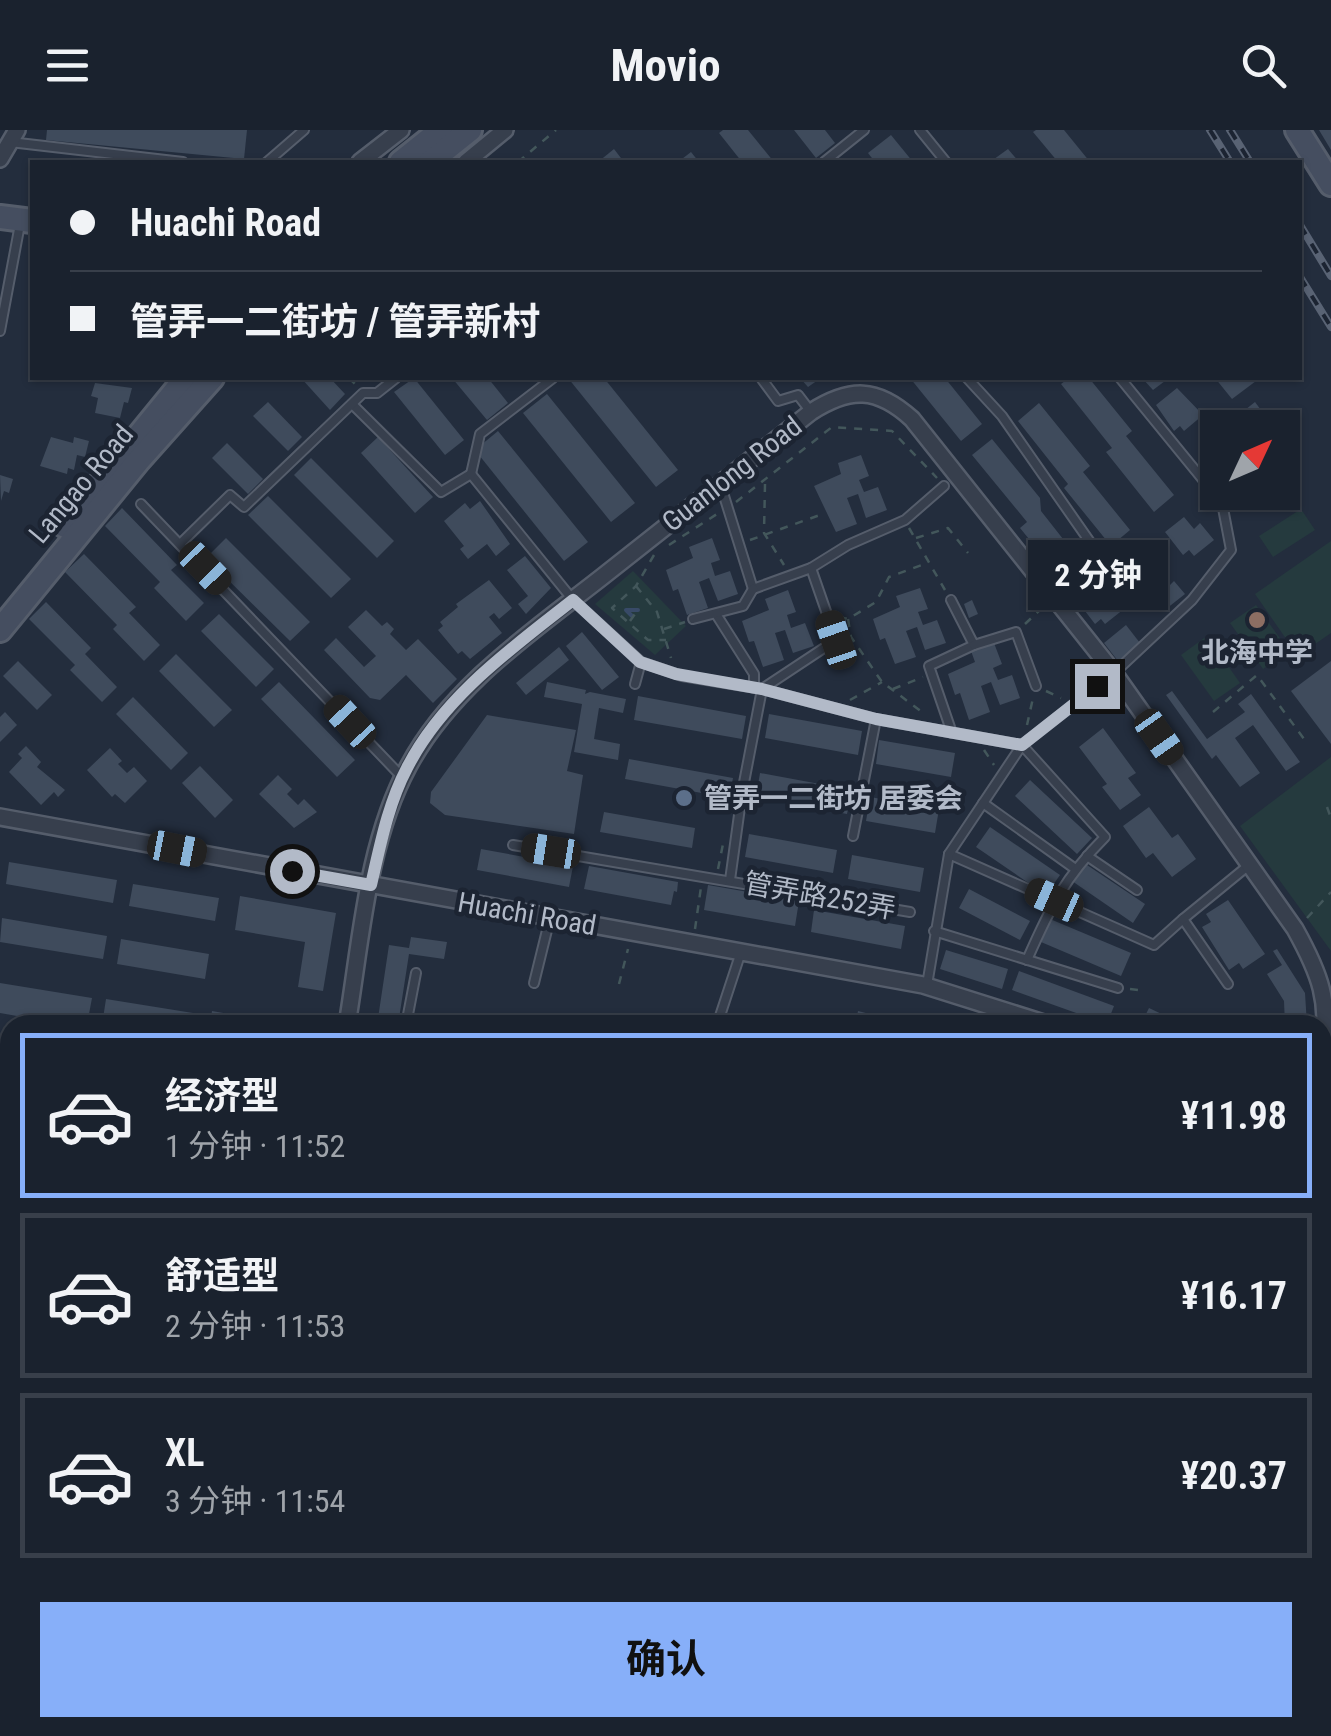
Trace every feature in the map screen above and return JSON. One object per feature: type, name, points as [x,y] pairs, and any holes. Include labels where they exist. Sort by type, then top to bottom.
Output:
[{"type":"main road","points":[[404,160],[441,130]]},
{"type":"main road","points":[[432,160],[470,130]]},
{"type":"main road","points":[[1297,130],[1331,184]]},
{"type":"main road","points":[[0,203],[22,216]]},
{"type":"main road","name":"Langao Road","points":[[0,608],[184,380]]},
{"type":"main road","name":"Langao Road","points":[[0,630],[210,380]]},
{"type":"street","points":[[363,160],[401,130]]},
{"type":"street","points":[[468,160],[506,130]]},
{"type":"street","points":[[0,158],[14,136]]},
{"type":"street","name":"Guanlong Road","points":[[349,1015],[371,885],[392,805],[427,736],[451,706],[500,658],[811,412],[829,400],[852,394],[875,394],[894,402],[912,418],[1114,673],[1295,929],[1316,968],[1327,1015]]},
{"type":"street","name":"Huachi Road","points":[[0,817],[926,986],[1018,1015]]},
{"type":"lane","points":[[269,160],[304,130]]},
{"type":"lane","points":[[826,160],[864,130]]},
{"type":"lane","points":[[920,130],[944,160]]},
{"type":"lane","points":[[14,136],[170,160]]},
{"type":"lane","points":[[0,330],[22,216]]},
{"type":"lane","points":[[181,543],[230,494],[244,507],[364,393],[377,393],[393,380]]},
{"type":"lane","points":[[352,404],[441,492],[470,474],[480,434],[550,380]]},
{"type":"lane","points":[[762,380],[778,401],[798,396],[811,412]]},
{"type":"lane","points":[[970,380],[1002,416],[1104,562]]},
{"type":"lane","points":[[926,986],[949,854],[1022,745],[1114,673],[1192,600],[1230,550],[1222,503],[1122,380]]},
{"type":"lane","points":[[470,474],[573,600],[640,662],[676,674],[758,688],[876,719],[1022,745],[1105,837],[1074,868],[1054,900],[1027,960]]},
{"type":"lane","points":[[720,484],[753,589]]},
{"type":"lane","points":[[693,619],[743,606],[753,589],[811,568],[848,545],[905,520],[944,486]]},
{"type":"lane","points":[[141,504],[403,778]]},
{"type":"lane","points":[[758,688],[836,640],[811,568]]},
{"type":"lane","points":[[951,600],[974,645]]},
{"type":"lane","points":[[716,614],[754,674],[758,688]]},
{"type":"lane","points":[[952,733],[930,666],[974,645],[1016,632],[1036,686]]},
{"type":"lane","points":[[635,684],[640,662]]},
{"type":"lane","name":"管弄路252弄","points":[[730,880],[758,688]]},
{"type":"lane","points":[[853,836],[876,719]]},
{"type":"lane","points":[[984,803],[1074,868]]},
{"type":"lane","name":"管弄路252弄","points":[[513,845],[910,912]]},
{"type":"lane","points":[[949,854],[1154,944],[1249,864]]},
{"type":"lane","points":[[1086,856],[1137,890]]},
{"type":"lane","points":[[534,983],[550,918]]},
{"type":"lane","points":[[1182,919],[1228,984]]},
{"type":"lane","points":[[934,932],[1118,988]]},
{"type":"lane","points":[[720,1015],[741,952]]},
{"type":"lane","points":[[408,1015],[416,973]]},
{"type":"path","points":[[520,160],[556,130]]},
{"type":"path","points":[[669,544],[765,482],[832,427],[892,431],[944,486]]},
{"type":"path","points":[[765,482],[764,533],[790,576]]},
{"type":"path","points":[[739,546],[764,533],[820,515]]},
{"type":"path","points":[[905,520],[951,600]]},
{"type":"path","points":[[914,538],[948,528],[968,553]]},
{"type":"path","points":[[654,554],[636,586],[612,608],[648,640],[666,640]]},
{"type":"path","points":[[827,615],[848,619],[876,602],[889,578],[927,563]]},
{"type":"path","points":[[636,586],[657,612],[676,674]]},
{"type":"path","points":[[1016,632],[1054,598]]},
{"type":"path","points":[[629,622],[637,611]]},
{"type":"path","points":[[662,630],[693,619]]},
{"type":"path","points":[[848,619],[851,637],[882,682],[924,710],[933,730]]},
{"type":"path","points":[[892,689],[932,674]]},
{"type":"path","points":[[1213,712],[1257,674],[1304,739]]},
{"type":"path","points":[[836,708],[882,682]]},
{"type":"path","points":[[1022,745],[1036,686],[1074,705]]},
{"type":"path","points":[[975,737],[1002,776]]},
{"type":"path","points":[[1328,807],[1331,818]]},
{"type":"path","points":[[693,944],[702,876]]},
{"type":"path","points":[[1295,929],[1331,892]]},
{"type":"path","points":[[619,984],[632,933]]},
{"type":"path","points":[[1118,988],[1145,991]]},
{"type":"green space","points":[[1300,510],[1315,530],[1273,557],[1259,536]]},
{"type":"green space","points":[[1331,541],[1331,633],[1298,656],[1255,594]]},
{"type":"green space","points":[[633,571],[686,626],[655,655],[595,604]]},
{"type":"green space","points":[[1256,605],[1289,651],[1263,669],[1230,623]]},
{"type":"green space","points":[[1207,636],[1240,683],[1214,701],[1181,655]]},
{"type":"green space","points":[[1331,757],[1331,951],[1240,826]]},
{"type":"building","points":[[47,130],[247,130],[244,159],[46,140]]},
{"type":"building","points":[[748,130],[772,160],[740,160],[719,133]]},
{"type":"building","points":[[794,130],[825,130],[835,143],[816,158]]},
{"type":"building","points":[[1064,130],[1088,160],[1056,160],[1033,132]]},
{"type":"building","points":[[1319,130],[1331,130],[1331,150]]},
{"type":"building","points":[[891,135],[911,160],[873,160],[868,153]]},
{"type":"building","points":[[614,149],[622,160],[600,160]]},
{"type":"building","points":[[1008,149],[1017,160],[993,160]]},
{"type":"building","points":[[691,152],[697,160],[681,160]]},
{"type":"building","points":[[303,380],[332,380],[345,394],[330,410]]},
{"type":"building","points":[[416,380],[464,440],[445,455],[394,392]]},
{"type":"building","points":[[454,380],[490,380],[508,403],[487,420]]},
{"type":"building","points":[[570,380],[606,380],[678,470],[656,487]]},
{"type":"building","points":[[912,380],[947,380],[982,424],[961,441]]},
{"type":"building","points":[[1066,380],[1091,380],[1132,431],[1126,436],[1174,495],[1154,512],[1106,452],[1112,448],[1061,384]]},
{"type":"building","points":[[1144,380],[1166,380],[1153,390]]},
{"type":"building","points":[[1217,380],[1257,380],[1232,399]]},
{"type":"building","points":[[95,383],[132,388],[120,418],[95,413],[98,398],[91,396]]},
{"type":"building","points":[[1177,388],[1200,412],[1200,418],[1184,431],[1180,426],[1174,431],[1156,405]]},
{"type":"building","points":[[547,394],[635,503],[611,522],[523,413]]},
{"type":"building","points":[[268,402],[302,437],[288,451],[253,416]]},
{"type":"building","points":[[1255,402],[1261,410],[1245,410]]},
{"type":"building","points":[[1039,403],[1090,466],[1083,472],[1130,530],[1111,546],[1064,488],[1068,484],[1018,421]]},
{"type":"building","points":[[498,431],[588,542],[564,561],[475,450]]},
{"type":"building","points":[[51,437],[73,443],[74,437],[89,441],[85,457],[77,455],[74,470],[68,468],[67,474],[40,466]]},
{"type":"building","points":[[378,437],[433,497],[415,513],[361,453]]},
{"type":"building","points":[[992,439],[1040,498],[1041,511],[1089,572],[1069,588],[1020,528],[1027,522],[972,455]]},
{"type":"building","points":[[227,443],[263,479],[248,494],[212,458]]},
{"type":"building","points":[[861,455],[869,476],[859,480],[864,492],[878,487],[887,510],[866,518],[858,494],[847,498],[857,524],[836,532],[814,486],[841,474],[838,463]]},
{"type":"building","points":[[311,458],[394,541],[377,558],[294,475]]},
{"type":"building","points":[[0,475],[13,479],[9,493],[4,491],[1,501]]},
{"type":"building","points":[[268,496],[351,579],[331,598],[248,515]]},
{"type":"building","points":[[480,501],[510,544],[496,556],[487,544],[468,559],[460,549],[464,546],[444,521],[465,503],[470,509]]},
{"type":"building","points":[[122,508],[177,565],[171,570],[204,603],[186,621],[154,588],[160,582],[105,526]]},
{"type":"building","points":[[1184,517],[1194,529],[1200,523],[1214,540],[1194,556],[1189,550],[1183,555],[1165,532]]},
{"type":"building","points":[[226,538],[310,622],[290,641],[206,558]]},
{"type":"building","points":[[712,538],[720,560],[711,563],[715,576],[730,571],[738,594],[718,601],[709,578],[699,582],[708,608],[687,615],[666,570],[693,558],[689,547]]},
{"type":"building","points":[[84,554],[136,607],[129,613],[160,645],[144,661],[113,629],[117,625],[65,572]]},
{"type":"building","points":[[525,556],[551,588],[526,614],[518,604],[528,596],[507,570]]},
{"type":"building","points":[[1156,567],[1170,585],[1174,581],[1185,594],[1166,609],[1160,603],[1154,609],[1134,584]]},
{"type":"building","points":[[489,580],[512,608],[499,619],[494,613],[489,617],[502,633],[470,659],[462,651],[458,654],[438,630],[443,626],[440,622],[458,607],[456,604]]},
{"type":"building","points":[[1096,581],[1124,609],[1105,624],[1101,619],[1095,624],[1075,598]]},
{"type":"building","points":[[920,588],[928,609],[918,612],[923,625],[937,620],[946,643],[925,650],[917,627],[906,631],[916,657],[895,664],[873,619],[900,607],[896,596]]},
{"type":"building","points":[[788,590],[796,612],[787,615],[791,628],[805,623],[814,646],[793,653],[785,630],[775,633],[784,660],[763,667],[742,621],[769,610],[765,599]]},
{"type":"building","points":[[972,600],[978,614],[969,618],[964,604]]},
{"type":"building","points":[[46,602],[91,648],[85,654],[117,687],[102,702],[70,670],[75,665],[29,619]]},
{"type":"building","points":[[366,610],[382,626],[387,622],[394,629],[390,634],[406,650],[418,639],[457,679],[433,703],[406,675],[380,700],[370,698],[324,650],[336,638],[364,667],[376,656],[348,627]]},
{"type":"building","points":[[219,614],[274,669],[256,687],[201,631]]},
{"type":"building","points":[[1126,625],[1140,643],[1118,661],[1104,643]]},
{"type":"building","points":[[582,632],[619,677],[602,690],[566,646]]},
{"type":"building","points":[[994,643],[1002,664],[993,668],[998,680],[1012,675],[1020,698],[1000,705],[991,682],[981,686],[990,712],[969,720],[960,693],[955,695],[948,674],[975,662],[971,651]]},
{"type":"building","points":[[559,647],[569,660],[526,695],[516,683]]},
{"type":"building","points":[[176,654],[232,710],[214,727],[159,671]]},
{"type":"building","points":[[18,661],[52,695],[37,710],[3,676]]},
{"type":"building","points":[[1331,661],[1331,744],[1291,691]]},
{"type":"building","points":[[279,682],[355,760],[337,777],[261,699]]},
{"type":"building","points":[[547,682],[586,690],[585,694],[626,699],[623,713],[599,708],[594,739],[620,744],[618,760],[574,752],[582,704],[544,697]]},
{"type":"building","points":[[1172,691],[1207,739],[1245,712],[1238,704],[1251,694],[1300,762],[1286,771],[1253,725],[1235,738],[1260,773],[1240,787],[1216,755],[1212,759],[1166,695]]},
{"type":"building","points":[[638,696],[746,716],[742,739],[634,720]]},
{"type":"building","points":[[133,697],[188,753],[171,770],[116,714]]},
{"type":"building","points":[[5,712],[17,725],[0,742],[0,717]]},
{"type":"building","points":[[769,714],[862,731],[858,755],[765,738]]},
{"type":"building","points":[[487,715],[576,730],[567,771],[583,775],[574,834],[445,815],[430,803],[431,792]]},
{"type":"building","points":[[1103,728],[1136,773],[1128,778],[1141,795],[1120,810],[1102,787],[1107,784],[1079,747]]},
{"type":"building","points":[[879,740],[955,753],[951,777],[876,764]]},
{"type":"building","points":[[26,746],[41,762],[37,767],[65,790],[58,797],[54,792],[41,805],[9,772],[22,758],[18,754]]},
{"type":"building","points":[[110,748],[127,773],[134,767],[147,781],[125,803],[115,794],[112,797],[87,770]]},
{"type":"building","points":[[629,759],[733,778],[729,798],[625,779]]},
{"type":"building","points":[[200,766],[233,800],[215,818],[182,783]]},
{"type":"building","points":[[760,773],[852,790],[847,814],[756,797]]},
{"type":"building","points":[[278,775],[292,789],[287,794],[298,805],[304,799],[317,812],[294,828],[259,794]]},
{"type":"building","points":[[1030,780],[1092,838],[1077,854],[1015,796]]},
{"type":"building","points":[[870,797],[939,809],[935,833],[866,821]]},
{"type":"building","points":[[1149,807],[1172,838],[1178,834],[1196,859],[1172,877],[1153,853],[1146,858],[1123,826]]},
{"type":"building","points":[[604,812],[695,828],[692,848],[600,832]]},
{"type":"building","points":[[990,827],[1060,875],[1046,895],[976,847]]},
{"type":"building","points":[[749,834],[837,850],[833,873],[745,857]]},
{"type":"building","points":[[481,849],[573,866],[569,887],[477,870]]},
{"type":"building","points":[[852,855],[924,868],[920,892],[848,879]]},
{"type":"building","points":[[9,862],[117,880],[113,903],[6,884]]},
{"type":"building","points":[[1084,863],[1145,904],[1133,923],[1072,881]]},
{"type":"building","points":[[589,866],[678,882],[677,892],[674,891],[671,905],[584,889]]},
{"type":"building","points":[[133,884],[219,898],[215,921],[129,906]]},
{"type":"building","points":[[708,885],[799,901],[795,926],[704,910]]},
{"type":"building","points":[[969,889],[1030,921],[1020,940],[959,908]]},
{"type":"building","points":[[240,896],[336,913],[323,991],[298,987],[305,942],[235,930]]},
{"type":"building","points":[[1228,900],[1265,954],[1243,969],[1239,963],[1229,970],[1202,927],[1211,922],[1206,914]]},
{"type":"building","points":[[814,910],[905,926],[901,949],[811,932]]},
{"type":"building","points":[[2,918],[107,936],[103,959],[0,942]]},
{"type":"building","points":[[1050,919],[1131,953],[1121,976],[1041,942]]},
{"type":"building","points":[[411,937],[447,942],[444,959],[409,954],[400,1015],[378,1015],[389,945],[409,948]]},
{"type":"building","points":[[121,939],[209,954],[205,979],[117,964]]},
{"type":"building","points":[[1277,949],[1305,993],[1306,1015],[1285,1015],[1284,1001],[1267,974],[1282,965],[1273,951]]},
{"type":"building","points":[[946,950],[1008,969],[1002,989],[940,969]]},
{"type":"building","points":[[1019,971],[1114,1006],[1110,1015],[1082,1015],[1012,990]]},
{"type":"building","points":[[0,983],[92,998],[89,1015],[0,1013]]},
{"type":"building","points":[[106,999],[193,1013],[193,1015],[104,1015]]},
{"type":"building","points":[[1149,1008],[1164,1015],[1146,1015]]},
{"type":"waterway","points":[[632,616],[626,610],[638,610]]},
{"type":"railway","points":[[1210,130],[1229,160]]},
{"type":"railway","points":[[1230,130],[1249,160]]},
{"type":"railway","points":[[1302,228],[1331,276]]},
{"type":"railway","points":[[1302,280],[1331,327]]},
{"type":"place","name":"北海中学","points":[[1257,620]]},
{"type":"place","name":"管弄一二街坊 居委会","points":[[684,798]]},
{"type":"route","points":[[292,871],[371,885],[392,805],[407,768],[427,736],[500,658],[573,600],[640,662],[682,676],[762,689],[876,719],[1022,745],[1097,686]]}]
